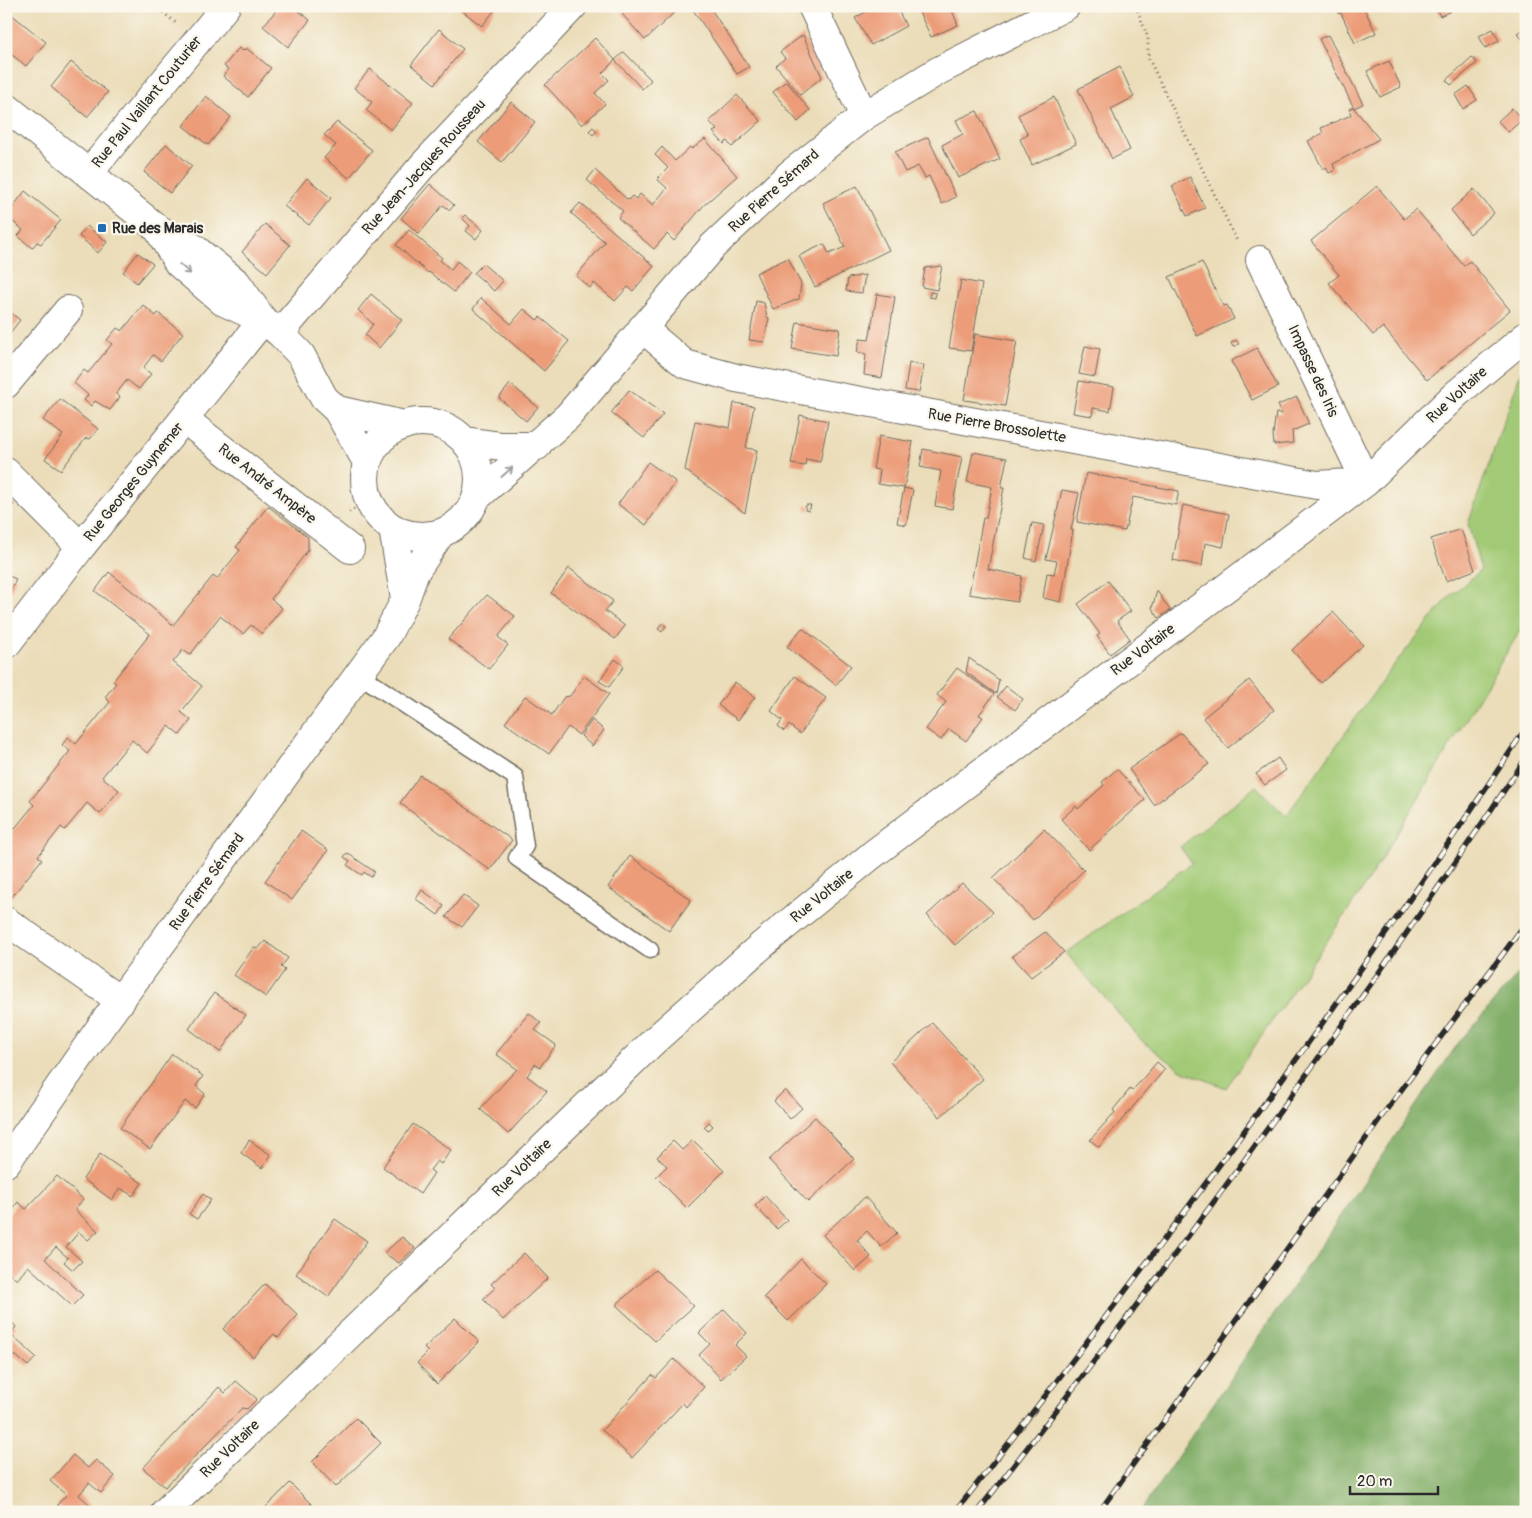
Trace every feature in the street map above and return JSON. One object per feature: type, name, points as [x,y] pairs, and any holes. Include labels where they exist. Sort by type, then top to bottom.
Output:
[{"type":"street","name":"Rue Paul Vaillant Couturier","points":[[88,174],[226,6]]},
{"type":"street","name":"Rue Jean-Jacques Rousseau","points":[[272,326],[573,6]]},
{"type":"street","points":[[812,6],[864,116]]},
{"type":"street","name":"Rue Pierre Sémard","points":[[476,498],[537,446],[568,416],[713,246],[790,174],[864,116],[938,70],[1066,6]]},
{"type":"street","points":[[6,108],[158,229],[194,248],[237,283],[272,326],[301,355],[324,398],[337,410],[367,462]]},
{"type":"street","name":"Impasse des Iris","points":[[1260,260],[1366,482]]},
{"type":"street","points":[[6,384],[68,310]]},
{"type":"street","name":"Rue Georges Guynemer","points":[[6,645],[184,419],[272,326]]},
{"type":"street","name":"Rue Pierre Brossolette","points":[[642,328],[686,364],[736,378],[1317,485],[1366,482]]},
{"type":"street","name":"Rue Voltaire","points":[[165,1512],[649,1046],[762,945],[872,855],[1366,482],[1455,395],[1526,336]]},
{"type":"street","points":[[337,410],[404,425]]},
{"type":"street","name":"Rue André Ampère","points":[[184,419],[350,549]]},
{"type":"street","points":[[420,422],[437,424],[452,430],[465,441],[473,454],[478,468],[479,484],[476,498],[468,513],[456,525],[442,533],[417,536],[393,529],[378,516],[368,500],[364,481],[367,462],[375,446],[388,433],[404,425],[420,422]]},
{"type":"street","points":[[465,441],[501,446],[537,446]]},
{"type":"street","points":[[6,472],[81,548]]},
{"type":"street","points":[[393,529],[405,600]]},
{"type":"street","name":"Rue Pierre Sémard","points":[[6,1163],[121,1001],[386,637],[405,600],[415,572],[442,533]]},
{"type":"street","points":[[6,921],[121,1001]]},
{"type":"lane","points":[[358,674],[515,777],[525,846],[517,858],[650,950]]},
{"type":"path","points":[[1136,6],[1148,38],[1148,57],[1236,241],[1260,260]]},
{"type":"green space","points":[[1523,366],[1526,371],[1526,621],[1366,884],[1226,1088],[1181,1070],[1143,1042],[1066,953],[1192,863],[1180,847],[1256,786],[1286,816],[1393,666],[1449,597],[1481,570],[1468,524]]},
{"type":"green space","points":[[1526,965],[1526,1494],[1513,1512],[1140,1512],[1459,1042]]},
{"type":"building","points":[[280,6],[293,6],[310,20],[288,47],[263,26]]},
{"type":"building","points":[[456,6],[498,6],[482,26]]},
{"type":"building","points":[[630,6],[676,6],[678,9],[645,40],[622,14]]},
{"type":"building","points":[[699,6],[709,6],[749,67],[737,74],[693,10]]},
{"type":"building","points":[[876,6],[896,6],[906,26],[871,45],[855,18]]},
{"type":"building","points":[[916,6],[955,6],[951,8],[958,25],[931,37]]},
{"type":"building","points":[[1335,6],[1363,6],[1376,33],[1355,43],[1341,13],[1339,14]]},
{"type":"building","points":[[1435,6],[1448,6],[1451,11],[1440,16]]},
{"type":"building","points":[[6,10],[46,42],[26,66],[6,50]]},
{"type":"building","points":[[1526,28],[1526,40],[1524,41],[1517,33]]},
{"type":"building","points":[[439,29],[463,49],[435,84],[411,65]]},
{"type":"building","points":[[1493,29],[1499,41],[1485,48],[1479,36]]},
{"type":"building","points":[[803,35],[822,77],[800,95],[776,66],[785,58],[780,52]]},
{"type":"building","points":[[1328,35],[1363,104],[1354,108],[1319,39]]},
{"type":"building","points":[[595,38],[615,60],[602,73],[609,80],[595,93],[605,104],[582,125],[545,85]]},
{"type":"building","points":[[239,48],[243,51],[246,48],[271,68],[248,97],[223,76],[228,69],[224,66]]},
{"type":"building","points":[[624,52],[651,80],[642,89],[615,60]]},
{"type":"building","points":[[1472,57],[1477,63],[1451,85],[1446,80]]},
{"type":"building","points":[[1389,61],[1401,87],[1380,97],[1367,71]]},
{"type":"building","points":[[71,62],[108,92],[87,117],[51,87]]},
{"type":"building","points":[[1120,67],[1134,97],[1111,109],[1130,150],[1112,159],[1078,89]]},
{"type":"building","points":[[370,69],[413,103],[391,130],[366,110],[372,102],[354,88]]},
{"type":"building","points":[[786,81],[810,110],[798,122],[773,92]]},
{"type":"building","points":[[1468,86],[1477,100],[1463,109],[1455,95]]},
{"type":"building","points":[[737,95],[761,121],[732,147],[727,141],[724,144],[713,132],[717,130],[709,121]]},
{"type":"building","points":[[206,96],[231,117],[208,145],[183,126]]},
{"type":"building","points":[[1054,97],[1076,144],[1032,165],[1020,139],[1028,135],[1018,115]]},
{"type":"building","points":[[511,102],[535,122],[502,162],[478,142]]},
{"type":"building","points":[[1353,107],[1379,139],[1333,164],[1335,170],[1329,173],[1326,167],[1323,169],[1308,141],[1323,133],[1321,128],[1351,115],[1349,109]]},
{"type":"building","points":[[1512,108],[1522,120],[1508,132],[1498,121]]},
{"type":"building","points":[[977,111],[1000,159],[958,178],[942,145],[963,134],[956,120]]},
{"type":"building","points":[[337,122],[372,150],[349,178],[324,158],[336,145],[324,135]]},
{"type":"building","points":[[593,127],[597,131],[593,135],[589,131]]},
{"type":"building","points":[[928,137],[956,197],[942,204],[929,176],[925,178],[918,166],[905,172],[895,152]]},
{"type":"building","points":[[705,139],[737,176],[704,205],[674,241],[667,234],[654,249],[618,218],[623,211],[587,180],[595,170],[628,200],[632,196],[636,199],[640,194],[653,205],[667,188],[657,179],[668,168],[655,155],[662,147],[675,161],[690,147],[692,149]]},
{"type":"building","points":[[166,144],[192,166],[170,193],[144,172]]},
{"type":"building","points":[[1190,177],[1205,208],[1187,216],[1172,186]]},
{"type":"building","points":[[307,178],[331,198],[309,225],[284,206]]},
{"type":"building","points":[[430,184],[454,205],[450,210],[443,205],[419,234],[401,218]]},
{"type":"building","points":[[857,186],[889,250],[815,287],[799,256],[824,244],[829,254],[845,247],[823,203]]},
{"type":"building","points":[[1377,186],[1404,219],[1416,209],[1464,266],[1470,261],[1510,310],[1427,380],[1383,327],[1373,335],[1329,283],[1339,275],[1311,241]]},
{"type":"building","points":[[1474,189],[1494,213],[1470,234],[1451,210]]},
{"type":"building","points":[[25,191],[61,220],[41,244],[37,242],[32,248],[18,236],[23,230],[6,216]]},
{"type":"building","points":[[580,203],[654,266],[633,291],[628,287],[615,301],[594,283],[590,288],[576,276],[605,242],[571,213]]},
{"type":"building","points":[[465,215],[483,230],[476,239],[466,231],[470,226],[462,218]]},
{"type":"building","points":[[265,224],[290,245],[267,273],[242,252]]},
{"type":"building","points":[[87,226],[107,242],[98,253],[79,236]]},
{"type":"building","points":[[409,230],[442,258],[440,260],[451,270],[457,261],[470,272],[454,292],[428,273],[396,245]]},
{"type":"building","points":[[138,253],[153,264],[137,283],[123,272]]},
{"type":"building","points":[[788,258],[801,284],[799,299],[773,309],[756,273]]},
{"type":"building","points":[[1202,262],[1223,306],[1227,305],[1234,319],[1197,336],[1169,277]]},
{"type":"building","points":[[483,264],[503,281],[494,291],[474,273]]},
{"type":"building","points":[[942,266],[937,290],[922,287],[925,268]]},
{"type":"building","points":[[865,275],[862,293],[846,291],[848,278]]},
{"type":"building","points":[[961,280],[982,284],[971,351],[949,348]]},
{"type":"building","points":[[930,292],[936,293],[935,298],[929,297]]},
{"type":"building","points":[[371,294],[402,320],[379,348],[365,335],[373,324],[358,310]]},
{"type":"building","points":[[877,294],[895,297],[882,378],[864,375],[866,354],[857,352],[860,339],[869,340]]},
{"type":"building","points":[[481,298],[511,324],[524,309],[537,320],[540,317],[569,341],[544,371],[473,309]]},
{"type":"building","points":[[756,301],[764,303],[767,317],[769,318],[764,342],[749,340]]},
{"type":"building","points":[[143,305],[156,316],[158,313],[183,333],[161,361],[153,355],[143,368],[151,374],[139,389],[127,380],[116,394],[120,397],[110,410],[95,401],[91,406],[84,400],[88,395],[74,383],[84,370],[88,373],[112,344],[107,340],[117,328],[122,331]]},
{"type":"building","points":[[6,309],[20,320],[6,338]]},
{"type":"building","points":[[797,322],[840,329],[836,356],[792,349]]},
{"type":"building","points":[[975,334],[1017,341],[1005,406],[964,400]]},
{"type":"building","points":[[1236,340],[1239,344],[1233,347],[1231,343]]},
{"type":"building","points":[[1085,346],[1100,349],[1095,377],[1079,374]]},
{"type":"building","points":[[1257,348],[1278,387],[1252,400],[1231,361]]},
{"type":"building","points":[[909,363],[924,366],[919,392],[905,390]]},
{"type":"building","points":[[1079,381],[1114,387],[1110,411],[1093,408],[1092,416],[1073,413]]},
{"type":"building","points":[[510,384],[538,407],[526,421],[499,398]]},
{"type":"building","points":[[629,390],[663,414],[644,438],[611,413]]},
{"type":"building","points":[[1297,397],[1309,424],[1292,431],[1293,443],[1274,445],[1273,434],[1276,413],[1282,414],[1278,405]]},
{"type":"building","points":[[60,399],[98,429],[90,439],[86,438],[61,470],[45,459],[63,435],[43,420]]},
{"type":"building","points":[[734,403],[754,406],[746,448],[757,450],[745,513],[685,470],[695,421],[730,428]]},
{"type":"building","points":[[800,415],[828,421],[820,462],[806,459],[805,466],[791,464]]},
{"type":"building","points":[[879,436],[913,442],[904,488],[878,484],[880,470],[873,469]]},
{"type":"building","points":[[923,449],[962,457],[952,509],[935,506],[941,471],[920,467]]},
{"type":"building","points":[[973,452],[1007,458],[1001,488],[1004,488],[988,569],[1022,576],[1017,602],[969,594],[983,518],[986,518],[992,487],[967,482]]},
{"type":"building","points":[[648,462],[676,482],[646,525],[618,504]]},
{"type":"building","points":[[1086,473],[1179,491],[1176,505],[1133,497],[1125,531],[1077,522]]},
{"type":"building","points":[[904,488],[913,490],[906,525],[897,523]]},
{"type":"building","points":[[1062,490],[1079,493],[1071,530],[1073,530],[1061,602],[1043,598],[1047,573],[1054,574],[1057,561],[1046,559]]},
{"type":"building","points":[[6,496],[14,505],[6,512]]},
{"type":"building","points":[[806,505],[811,505],[809,511],[805,510]]},
{"type":"building","points":[[1183,505],[1229,514],[1223,547],[1205,543],[1202,566],[1173,560]]},
{"type":"building","points":[[268,506],[308,537],[308,550],[271,599],[282,608],[262,634],[251,625],[243,634],[220,616],[190,655],[183,650],[173,662],[202,686],[181,712],[191,720],[180,735],[169,726],[147,753],[132,740],[102,777],[119,790],[100,814],[87,803],[65,830],[61,827],[38,856],[42,859],[11,898],[6,895],[6,831],[10,834],[34,805],[30,801],[70,751],[62,745],[68,737],[76,744],[110,702],[105,697],[116,683],[113,681],[150,634],[95,591],[109,572],[173,625],[213,576],[217,579],[240,550],[236,547]]},
{"type":"building","points":[[1032,523],[1044,525],[1036,561],[1025,558]]},
{"type":"building","points":[[1461,529],[1475,570],[1446,581],[1431,539]]},
{"type":"building","points":[[569,568],[613,601],[605,611],[625,626],[615,639],[551,593]]},
{"type":"building","points":[[6,575],[16,579],[11,591],[8,589],[6,594]]},
{"type":"building","points":[[1108,581],[1131,611],[1117,621],[1130,639],[1110,654],[1097,636],[1100,634],[1078,604]]},
{"type":"building","points":[[1157,591],[1170,610],[1159,618],[1152,608]]},
{"type":"building","points":[[487,595],[515,616],[498,637],[508,645],[489,669],[448,639]]},
{"type":"building","points":[[1333,612],[1363,645],[1321,683],[1292,650]]},
{"type":"building","points":[[662,623],[666,626],[662,632],[658,629]]},
{"type":"building","points":[[802,628],[851,666],[836,685],[787,647]]},
{"type":"building","points":[[969,658],[999,680],[996,694],[966,672]]},
{"type":"building","points":[[615,659],[624,666],[609,687],[599,681]]},
{"type":"building","points":[[957,668],[994,694],[979,715],[983,717],[966,741],[949,729],[941,740],[926,729],[946,702],[937,695]]},
{"type":"building","points":[[584,676],[609,694],[579,735],[568,727],[549,754],[505,723],[525,696],[552,715],[564,697],[570,696]]},
{"type":"building","points":[[795,676],[826,698],[800,734],[789,725],[784,731],[778,726],[782,720],[771,711]]},
{"type":"building","points":[[1249,680],[1274,710],[1228,748],[1203,718]]},
{"type":"building","points":[[735,682],[755,697],[738,720],[718,705]]},
{"type":"building","points":[[1006,686],[1023,699],[1015,710],[997,697]]},
{"type":"building","points":[[592,720],[604,730],[592,746],[581,736]]},
{"type":"building","points":[[1181,733],[1209,764],[1154,805],[1129,769]]},
{"type":"building","points":[[1278,758],[1286,770],[1265,785],[1256,774]]},
{"type":"building","points":[[1117,769],[1145,800],[1089,850],[1061,819],[1076,806],[1078,809],[1104,785],[1102,782]]},
{"type":"building","points":[[420,775],[512,840],[490,870],[400,803]]},
{"type":"building","points":[[1044,829],[1084,870],[1033,920],[993,878]]},
{"type":"building","points":[[301,831],[328,850],[292,900],[265,881]]},
{"type":"building","points":[[347,853],[375,872],[371,877],[364,872],[362,875],[347,865],[350,861],[344,857]]},
{"type":"building","points":[[630,856],[691,900],[669,931],[608,887]]},
{"type":"building","points":[[962,883],[993,912],[955,945],[927,915]]},
{"type":"building","points":[[422,890],[444,906],[438,915],[416,899]]},
{"type":"building","points":[[463,895],[478,906],[462,927],[446,917]]},
{"type":"building","points":[[1045,932],[1064,952],[1031,977],[1012,956]]},
{"type":"building","points":[[265,941],[288,958],[281,967],[285,970],[266,997],[234,975],[254,947],[258,949]]},
{"type":"building","points":[[214,993],[246,1015],[220,1052],[189,1029]]},
{"type":"building","points":[[529,1013],[541,1023],[535,1030],[556,1045],[540,1067],[535,1064],[527,1076],[547,1091],[508,1134],[480,1109],[517,1069],[496,1054]]},
{"type":"building","points":[[932,1023],[983,1079],[940,1117],[890,1062]]},
{"type":"building","points":[[172,1054],[203,1076],[196,1086],[205,1094],[195,1108],[185,1101],[150,1149],[120,1128]]},
{"type":"building","points":[[1157,1062],[1165,1069],[1099,1147],[1090,1140],[1115,1112],[1113,1110],[1130,1089],[1132,1091]]},
{"type":"building","points":[[785,1090],[802,1108],[790,1119],[774,1101]]},
{"type":"building","points":[[815,1117],[854,1159],[808,1202],[769,1160]]},
{"type":"building","points":[[709,1122],[713,1126],[708,1131],[704,1127]]},
{"type":"building","points":[[413,1124],[451,1150],[441,1164],[437,1161],[430,1170],[434,1173],[420,1194],[383,1167]]},
{"type":"building","points":[[249,1140],[271,1155],[262,1168],[241,1153]]},
{"type":"building","points":[[693,1140],[724,1171],[687,1208],[656,1177],[667,1166],[657,1157],[673,1141],[682,1150]]},
{"type":"building","points":[[100,1154],[142,1183],[133,1196],[120,1188],[112,1200],[83,1179]]},
{"type":"building","points":[[57,1176],[83,1199],[75,1210],[98,1231],[88,1240],[79,1232],[66,1247],[82,1261],[73,1270],[64,1262],[68,1258],[56,1247],[45,1259],[83,1295],[72,1306],[28,1266],[17,1280],[6,1270],[6,1218],[18,1202],[26,1209]]},
{"type":"building","points":[[203,1194],[211,1200],[197,1219],[189,1214]]},
{"type":"building","points":[[765,1196],[787,1220],[777,1229],[755,1206]]},
{"type":"building","points":[[865,1197],[897,1233],[881,1247],[867,1231],[857,1240],[871,1257],[855,1271],[823,1235]]},
{"type":"building","points":[[335,1219],[367,1241],[328,1297],[296,1274]]},
{"type":"building","points":[[402,1237],[415,1248],[399,1263],[384,1253]]},
{"type":"building","points":[[524,1253],[548,1278],[503,1320],[483,1299],[495,1288],[491,1284]]},
{"type":"building","points":[[801,1259],[826,1284],[788,1321],[764,1297]]},
{"type":"building","points":[[655,1270],[694,1306],[655,1341],[616,1305]]},
{"type":"building","points":[[265,1284],[298,1315],[278,1338],[274,1334],[253,1357],[223,1329]]},
{"type":"building","points":[[724,1309],[747,1333],[735,1345],[746,1356],[721,1379],[699,1355],[710,1344],[699,1333]]},
{"type":"building","points":[[6,1315],[16,1327],[10,1334],[36,1357],[28,1366],[15,1355],[8,1362],[6,1361]]},
{"type":"building","points":[[455,1318],[479,1342],[437,1384],[417,1363],[428,1352],[424,1348]]},
{"type":"building","points":[[674,1359],[704,1387],[686,1407],[683,1403],[632,1458],[602,1430],[652,1375],[656,1378]]},
{"type":"building","points":[[236,1381],[257,1399],[247,1409],[242,1408],[165,1487],[143,1468],[219,1387],[225,1393]]},
{"type":"building","points":[[356,1418],[381,1443],[336,1487],[312,1462]]},
{"type":"building","points":[[73,1455],[88,1468],[96,1460],[115,1476],[101,1493],[89,1483],[79,1495],[90,1505],[85,1512],[65,1512],[57,1505],[66,1495],[50,1481]]},
{"type":"building","points":[[290,1483],[315,1508],[311,1512],[261,1512]]},
{"type":"building","points":[[508,1505],[513,1512],[499,1512]]},
{"type":"railway","points":[[955,1512],[1103,1320],[1248,1126],[1389,929],[1526,728]]},
{"type":"railway","points":[[977,1512],[1120,1327],[1259,1140],[1394,951],[1526,758]]},
{"type":"railway","points":[[1099,1512],[1384,1113],[1526,923]]},
{"type":"place","name":"Rue des Marais","points":[[102,228]]}]
